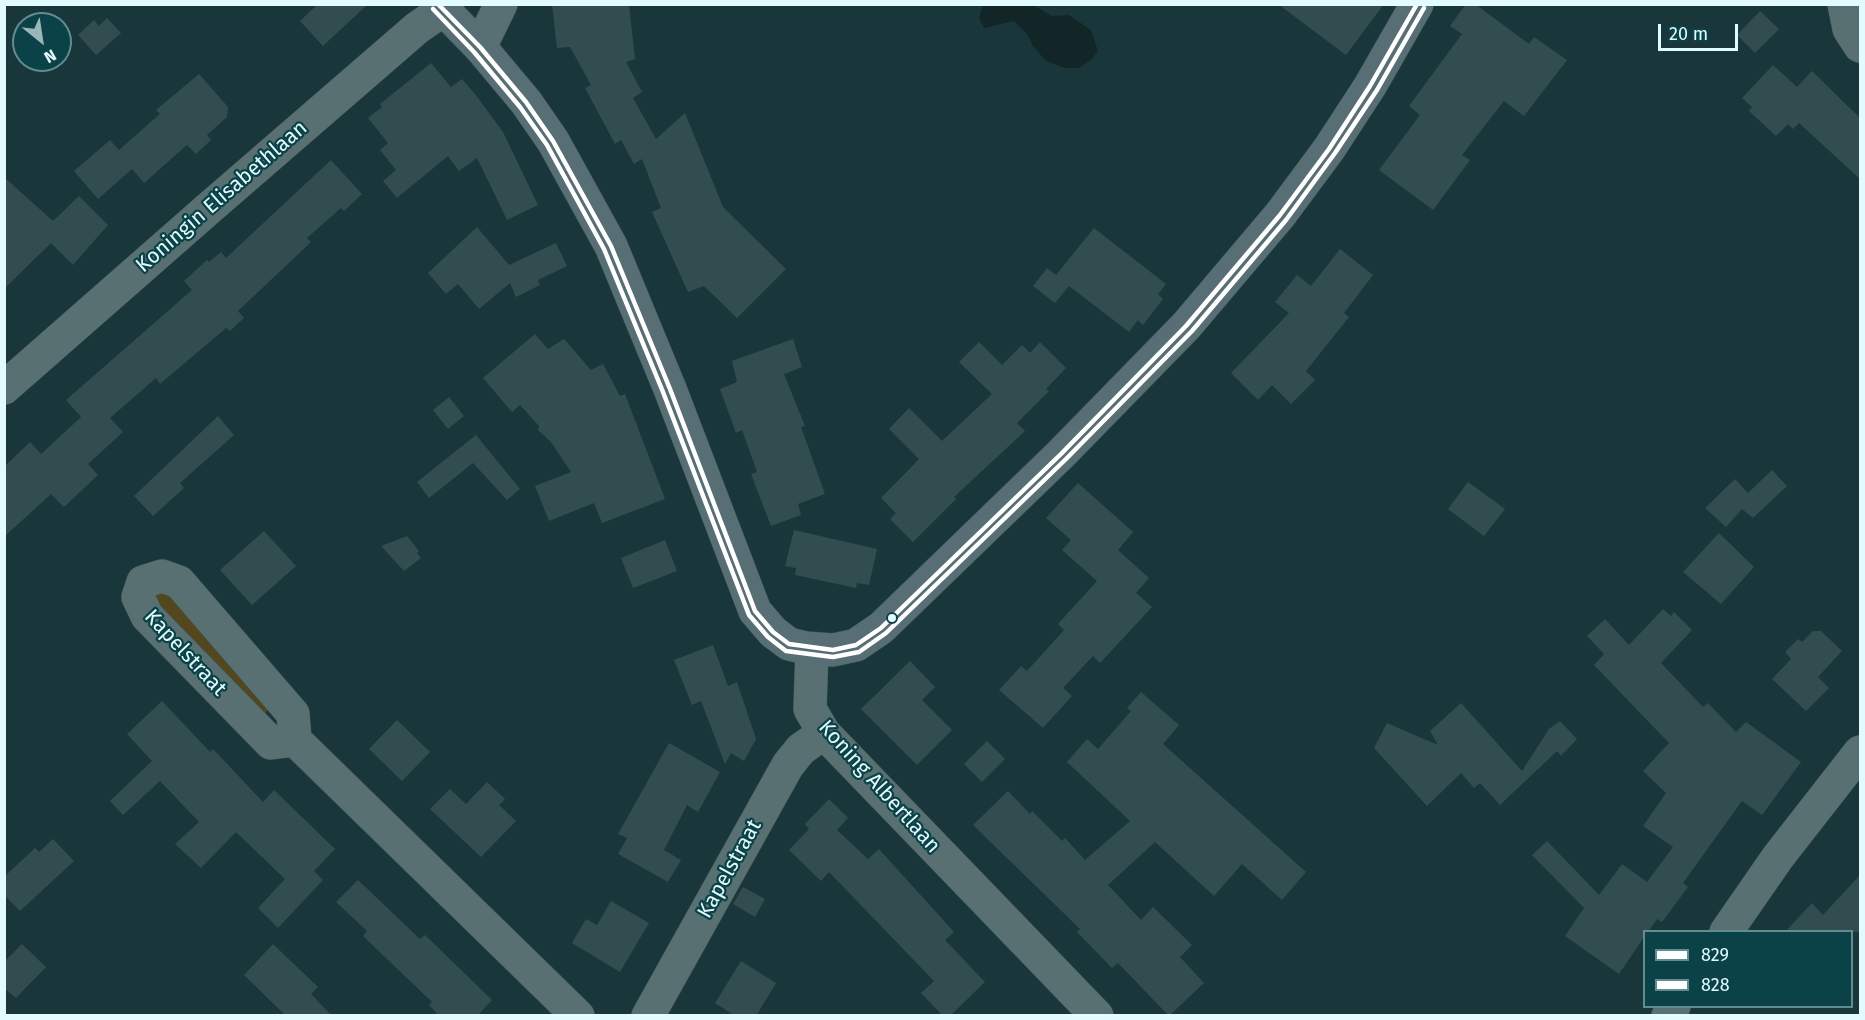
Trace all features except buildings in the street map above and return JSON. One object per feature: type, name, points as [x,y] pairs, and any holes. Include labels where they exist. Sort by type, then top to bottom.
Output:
[{"type":"main road","points":[[440,7],[480,47],[526,102],[553,141],[612,246],[658,357],[755,610],[773,632],[796,646],[812,649],[844,649],[856,645],[881,628],[1061,454],[1186,326],[1266,232],[1329,149],[1370,86],[1417,4]]},
{"type":"street","points":[[480,47],[501,4]]},
{"type":"street","points":[[1844,4],[1849,29],[1860,46]]},
{"type":"street","name":"Koningin Elisabethlaan","points":[[4,388],[440,7]]},
{"type":"street","name":"Kapelstraat","points":[[162,576],[179,582],[293,714],[295,740],[271,742],[147,616],[138,597],[143,582],[162,576]]},
{"type":"street","name":"Koning Albertlaan","points":[[812,649],[810,709],[824,733],[1097,1016]]},
{"type":"street","name":"Kapelstraat","points":[[648,1016],[788,765],[801,749],[824,733]]},
{"type":"street","points":[[295,740],[578,1016]]},
{"type":"street","points":[[1727,930],[1778,856],[1860,752]]},
{"type":"shaded area","points":[[162,588],[268,708],[261,717],[152,605],[150,589]]},
{"type":"water","points":[[1031,4],[1052,16],[1069,15],[1091,30],[1098,51],[1091,60],[1079,68],[1065,68],[1046,61],[1033,46],[1027,34],[1014,21],[984,28],[979,18],[983,5]]},
{"type":"transit line","name":"829","points":[[438,4],[480,47],[526,102],[553,141],[611,246],[670,389],[755,611],[773,632],[789,644],[833,650],[856,645],[881,628],[1061,454],[1186,326],[1280,215],[1329,149],[1370,86],[1417,4]]},
{"type":"transit line","name":"828","points":[[433,9],[474,52],[520,107],[547,145],[604,249],[663,392],[749,615],[768,637],[786,651],[833,657],[859,652],[886,633],[1066,459],[1192,331],[1286,220],[1335,153],[1377,90],[1424,8]]}]
